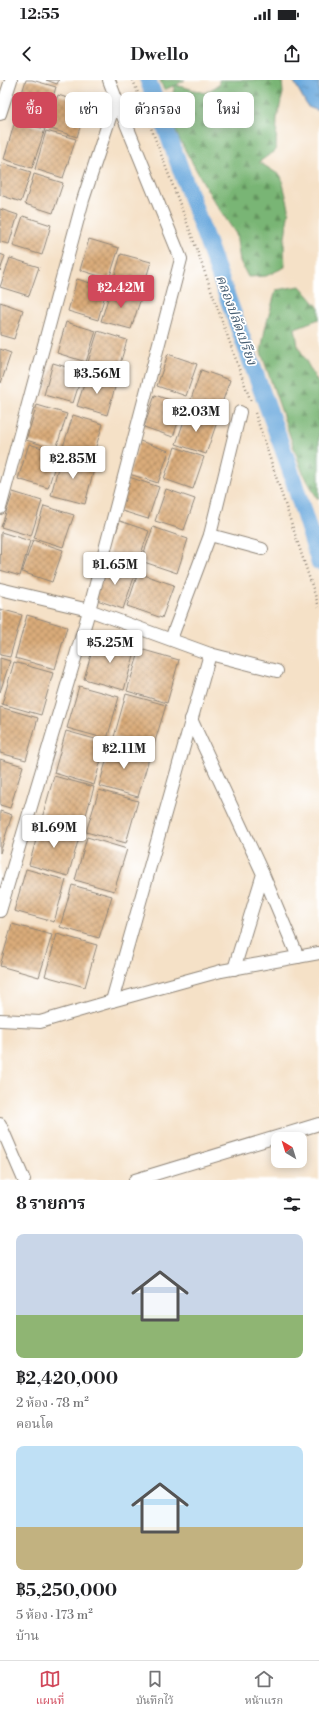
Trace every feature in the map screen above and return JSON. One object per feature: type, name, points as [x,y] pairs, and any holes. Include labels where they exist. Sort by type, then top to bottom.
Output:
[{"type":"street","points":[[0,114],[11,80]]},
{"type":"street","points":[[0,911],[89,610],[181,259],[109,80]]},
{"type":"street","points":[[0,508],[83,200],[116,99]]},
{"type":"street","points":[[170,639],[210,535],[240,412]]},
{"type":"street","points":[[210,535],[262,549]]},
{"type":"street","points":[[0,589],[89,610],[210,654],[277,671]]},
{"type":"street","points":[[112,1000],[210,654]]},
{"type":"street","points":[[191,719],[263,874],[298,956]]},
{"type":"street","points":[[234,969],[263,874]]},
{"type":"street","points":[[0,1020],[40,1022],[112,1000],[234,969],[319,953]]},
{"type":"street","points":[[0,1124],[24,1180]]},
{"type":"street","points":[[135,1180],[319,1124]]},
{"type":"path","points":[[133,80],[219,309],[319,607]]},
{"type":"green space","points":[[160,80],[185,80],[176,85],[203,92],[203,128],[254,128],[254,92],[207,92],[219,85],[219,80],[282,80],[283,93],[277,118],[276,150],[259,162],[281,176],[289,208],[284,245],[285,267],[266,276],[248,277],[240,261],[236,234],[212,198],[179,139],[175,128],[195,128],[195,92],[173,92],[175,85],[164,90]]},
{"type":"green space","points":[[300,286],[319,308],[319,319],[295,328],[298,346],[319,385],[319,498],[317,498],[302,471],[261,352],[265,329],[276,290]]},
{"type":"water","points":[[293,80],[319,80],[319,111],[308,107]]},
{"type":"building","points":[[26,80],[32,80],[56,87],[55,92],[22,92]]},
{"type":"building","points":[[46,80],[59,80],[57,84]]},
{"type":"building","points":[[58,95],[65,97],[65,128],[80,128],[77,137],[48,128],[57,128]]},
{"type":"building","points":[[13,128],[45,129],[32,168],[4,159]]},
{"type":"building","points":[[46,131],[76,139],[63,178],[35,169]]},
{"type":"building","points":[[2,163],[31,172],[21,202],[0,195],[0,169]]},
{"type":"building","points":[[34,174],[63,183],[53,213],[25,204]]},
{"type":"building","points":[[0,209],[18,215],[9,244],[0,242]]},
{"type":"building","points":[[23,216],[51,225],[42,255],[13,246]]},
{"type":"building","points":[[89,239],[119,248],[109,279],[80,270]]},
{"type":"building","points":[[0,254],[5,256],[0,271]]},
{"type":"building","points":[[121,254],[151,262],[141,294],[112,285]]},
{"type":"building","points":[[10,258],[39,267],[29,296],[0,287]]},
{"type":"building","points":[[77,279],[107,288],[98,320],[68,311]]},
{"type":"building","points":[[111,289],[141,298],[131,329],[101,321]]},
{"type":"building","points":[[0,302],[23,310],[14,339],[0,335]]},
{"type":"building","points":[[66,322],[96,331],[86,362],[57,353]]},
{"type":"building","points":[[98,331],[127,340],[118,371],[88,362]]},
{"type":"building","points":[[0,349],[11,353],[1,383],[0,382]]},
{"type":"building","points":[[168,354],[197,364],[186,396],[157,386]]},
{"type":"building","points":[[53,363],[83,372],[73,403],[44,395]]},
{"type":"building","points":[[201,370],[230,380],[219,412],[190,402]]},
{"type":"building","points":[[87,375],[116,384],[107,415],[77,406]]},
{"type":"building","points":[[155,395],[184,405],[173,437],[144,427]]},
{"type":"building","points":[[37,405],[67,414],[56,449],[26,440]]},
{"type":"building","points":[[187,412],[217,422],[206,454],[176,444]]},
{"type":"building","points":[[73,415],[103,424],[92,459],[62,450]]},
{"type":"building","points":[[140,441],[169,451],[158,483],[129,474]]},
{"type":"building","points":[[29,444],[59,453],[48,488],[18,479]]},
{"type":"building","points":[[175,447],[204,457],[193,489],[164,479]]},
{"type":"building","points":[[61,456],[95,465],[85,504],[51,495]]},
{"type":"building","points":[[129,477],[159,487],[148,519],[119,510]]},
{"type":"building","points":[[166,489],[195,499],[184,530],[155,521]]},
{"type":"building","points":[[13,492],[42,501],[31,536],[1,527]]},
{"type":"building","points":[[44,506],[74,515],[63,547],[34,538]]},
{"type":"building","points":[[120,521],[149,531],[138,562],[109,553]]},
{"type":"building","points":[[153,527],[188,539],[177,573],[141,561]]},
{"type":"building","points":[[1,532],[30,541],[20,576],[0,570]]},
{"type":"building","points":[[33,540],[63,550],[52,582],[22,572]]},
{"type":"building","points":[[107,562],[136,572],[123,609],[94,599]]},
{"type":"building","points":[[138,573],[174,585],[162,618],[127,606]]},
{"type":"building","points":[[0,609],[22,615],[10,657],[0,655]]},
{"type":"building","points":[[27,615],[67,627],[55,669],[15,658]]},
{"type":"building","points":[[96,637],[136,648],[124,690],[84,679]]},
{"type":"building","points":[[140,649],[179,660],[167,703],[127,691]]},
{"type":"building","points":[[0,658],[10,661],[0,692]]},
{"type":"building","points":[[14,662],[53,673],[41,715],[2,704]]},
{"type":"building","points":[[79,686],[119,697],[107,739],[67,728]]},
{"type":"building","points":[[126,694],[166,705],[153,748],[114,737]]},
{"type":"building","points":[[0,707],[38,718],[26,760],[0,753]]},
{"type":"building","points":[[66,731],[106,742],[94,785],[54,773]]},
{"type":"building","points":[[111,744],[150,755],[138,797],[99,786]]},
{"type":"building","points":[[0,759],[23,766],[10,808],[0,805]]},
{"type":"building","points":[[54,776],[94,787],[82,829],[42,818]]},
{"type":"building","points":[[99,790],[138,801],[126,843],[86,832]]},
{"type":"building","points":[[0,811],[12,815],[0,853]]},
{"type":"building","points":[[41,822],[80,834],[68,876],[29,865]]},
{"type":"building","points":[[87,837],[127,849],[114,891],[75,880]]},
{"type":"building","points":[[26,869],[66,880],[54,922],[14,911]]},
{"type":"building","points":[[72,885],[112,896],[99,938],[60,927]]},
{"type":"building","points":[[12,924],[52,935],[39,977],[0,966]]},
{"type":"building","points":[[57,934],[97,945],[85,987],[45,976]]},
{"type":"waterway","name":"คลองปลัดเปรียง","points":[[148,80],[288,463],[319,562]]}]
